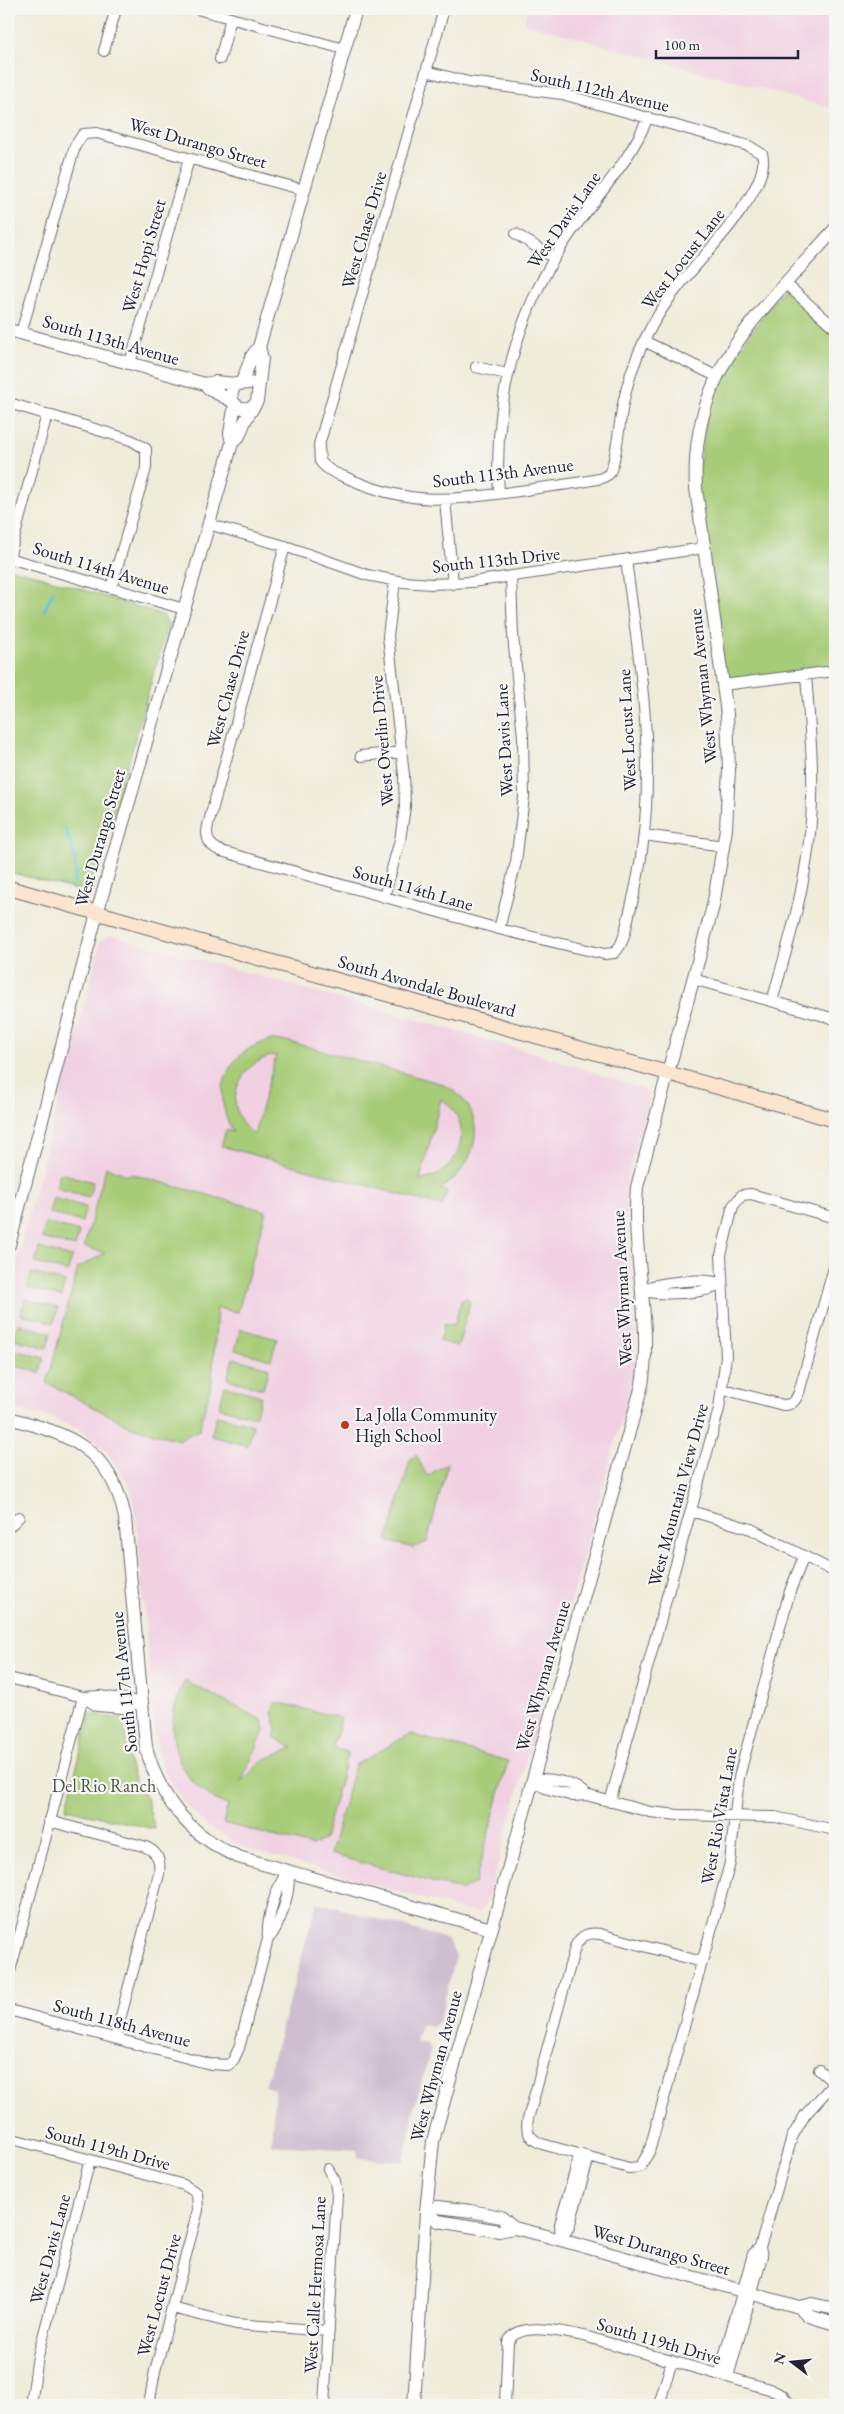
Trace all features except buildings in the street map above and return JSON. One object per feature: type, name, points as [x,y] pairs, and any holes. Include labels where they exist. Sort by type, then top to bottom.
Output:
[{"type":"main road","name":"South Avondale Boulevard","points":[[9,888],[835,1120]]},
{"type":"street","points":[[104,51],[116,9]]},
{"type":"street","points":[[197,9],[344,50]]},
{"type":"street","points":[[237,414],[231,393],[240,383],[252,356],[259,347],[356,9]]},
{"type":"street","name":"West Chase Drive","points":[[320,461],[319,445],[444,9]]},
{"type":"street","points":[[220,59],[231,18]]},
{"type":"street","name":"South 112th Avenue","points":[[426,71],[468,82],[551,91],[749,146],[762,154]]},
{"type":"street","name":"West Davis Lane","points":[[499,493],[499,433],[508,374],[526,315],[554,258],[626,160],[648,117]]},
{"type":"street","name":"West Durango Street","points":[[15,331],[75,146],[83,134],[97,133],[304,190]]},
{"type":"street","name":"West Locust Lane","points":[[608,474],[614,458],[627,388],[644,341],[673,294],[740,212],[762,170],[762,154]]},
{"type":"street","name":"West Hopi Street","points":[[130,363],[189,159]]},
{"type":"street","name":"West Whyman Avenue","points":[[414,2405],[426,2212],[435,2130],[642,1385],[645,1346],[636,1220],[637,1187],[713,906],[724,846],[729,769],[723,685],[696,488],[696,446],[705,404],[716,376],[742,334],[835,228]]},
{"type":"street","points":[[516,234],[554,258]]},
{"type":"street","points":[[786,284],[835,328]]},
{"type":"street","name":"South 113th Avenue","points":[[15,331],[205,384],[215,382],[240,383]]},
{"type":"street","points":[[644,341],[716,376]]},
{"type":"street","points":[[237,414],[254,405],[258,392],[262,358],[259,347]]},
{"type":"street","points":[[476,366],[508,374]]},
{"type":"street","points":[[240,383],[252,383],[258,392]]},
{"type":"street","name":"South 113th Avenue","points":[[205,384],[237,414]]},
{"type":"street","points":[[9,403],[131,440],[146,449],[146,468],[111,588]]},
{"type":"street","points":[[237,414],[254,405]]},
{"type":"street","points":[[9,558],[47,414]]},
{"type":"street","name":"West Durango Street","points":[[9,1245],[12,1208],[208,524],[232,443],[239,436],[237,414]]},
{"type":"street","name":"South 113th Avenue","points":[[320,461],[333,472],[377,490],[412,499],[445,500],[594,480],[608,474]]},
{"type":"street","points":[[445,500],[454,584]]},
{"type":"street","name":"South 113th Drive","points":[[208,524],[284,546],[356,572],[395,581],[432,584],[454,584],[511,577],[704,548]]},
{"type":"street","name":"West Chase Drive","points":[[208,841],[208,825],[284,546]]},
{"type":"street","name":"South 114th Avenue","points":[[9,558],[184,609]]},
{"type":"street","name":"West Locust Lane","points":[[614,953],[622,941],[633,898],[644,835],[648,780],[646,717],[626,560]]},
{"type":"street","name":"West Davis Lane","points":[[499,929],[516,862],[524,797],[523,737],[513,636],[511,577]]},
{"type":"street","name":"West Overlin Drive","points":[[384,897],[404,818],[406,790],[388,636],[395,581]]},
{"type":"street","points":[[723,685],[835,670]]},
{"type":"street","points":[[772,1001],[800,899],[810,841],[812,781],[806,675]]},
{"type":"street","points":[[361,756],[402,752]]},
{"type":"street","points":[[644,835],[724,846]]},
{"type":"street","name":"South 114th Lane","points":[[208,841],[221,851],[499,929],[599,954],[614,953]]},
{"type":"street","points":[[694,979],[835,1019]]},
{"type":"street","name":"West Mountain View Drive","points":[[610,1802],[723,1389],[726,1344],[720,1264],[724,1238],[735,1202],[742,1195],[756,1195],[835,1218]]},
{"type":"street","points":[[723,1389],[778,1404],[792,1404],[800,1392],[835,1264]]},
{"type":"street","points":[[642,1290],[652,1293],[665,1293],[710,1289],[721,1284]]},
{"type":"street","name":"South 117th Avenue","points":[[9,1418],[60,1433],[75,1441],[98,1460],[118,1491],[126,1523],[144,1738],[152,1769],[163,1791],[179,1815],[199,1834],[227,1852],[288,1872],[491,1929]]},
{"type":"street","points":[[691,1511],[739,1524],[835,1572]]},
{"type":"street","points":[[9,1527],[19,1517]]},
{"type":"street","name":"West Rio Vista Lane","points":[[584,2156],[629,2168],[640,2167],[650,2152],[730,1864],[742,1763],[790,1592],[804,1556]]},
{"type":"street","points":[[9,1678],[82,1698],[100,1696],[141,1702]]},
{"type":"street","points":[[9,1975],[82,1698]]},
{"type":"street","points":[[532,1780],[545,1788],[573,1796],[586,1795],[659,1813],[785,1818],[835,1830]]},
{"type":"street","points":[[50,1821],[143,1846],[158,1854],[159,1874],[115,2038]]},
{"type":"street","name":"South 118th Avenue","points":[[9,2010],[210,2064],[228,2065],[233,2061],[239,2048],[268,1939],[279,1925],[288,1888],[288,1872]]},
{"type":"street","points":[[561,2240],[569,2227],[584,2156],[542,2144],[529,2135],[528,2119],[578,1942],[585,1934],[600,1934],[702,1962]]},
{"type":"street","points":[[723,2376],[748,2292],[753,2254],[760,2247],[792,2137],[805,2115],[834,2083],[820,2070]]},
{"type":"street","name":"South 119th Drive","points":[[9,2138],[184,2185],[197,2193]]},
{"type":"street","name":"West Davis Lane","points":[[31,2405],[38,2356],[90,2160]]},
{"type":"street","name":"West Calle Hermosa Lane","points":[[324,2405],[337,2195],[335,2181],[328,2169]]},
{"type":"street","name":"West Locust Drive","points":[[149,2405],[153,2380],[198,2210],[197,2193]]},
{"type":"street","name":"West Durango Street","points":[[426,2212],[438,2221],[499,2231],[514,2228],[561,2240],[799,2307],[809,2316],[835,2324]]},
{"type":"street","name":"West Durango Street","points":[[799,2307],[812,2304],[835,2309]]},
{"type":"street","points":[[172,2308],[236,2324],[329,2331]]},
{"type":"street","name":"South 119th Drive","points":[[505,2405],[507,2347],[513,2334],[526,2330],[561,2332],[672,2361],[776,2391],[791,2405]]},
{"type":"street","points":[[659,2405],[672,2361]]},
{"type":"shaded area","points":[[528,9],[835,9],[835,109],[524,23]]},
{"type":"shaded area","name":"La Jolla Community High School","points":[[111,935],[535,1053],[641,1088],[648,1095],[649,1102],[629,1171],[626,1194],[626,1237],[635,1342],[634,1374],[487,1903],[478,1912],[467,1911],[242,1847],[206,1825],[184,1803],[167,1776],[160,1760],[154,1731],[137,1525],[131,1491],[125,1478],[106,1451],[79,1429],[50,1418],[9,1407],[9,1290],[101,941]]},
{"type":"shaded area","points":[[317,1902],[447,1939],[456,1956],[439,2021],[433,2026],[421,2024],[416,2042],[427,2044],[431,2049],[415,2105],[404,2162],[358,2158],[357,2150],[271,2145],[275,2089],[265,2086]]},
{"type":"green space","points":[[786,284],[835,328],[835,671],[723,685],[696,488],[710,390]]},
{"type":"green space","points":[[9,569],[30,573],[163,615],[168,624],[94,882],[91,890],[84,892],[9,872]]},
{"type":"green space","points":[[272,1040],[287,1041],[439,1083],[456,1093],[467,1105],[474,1119],[475,1134],[472,1150],[465,1164],[454,1178],[440,1189],[447,1192],[442,1206],[221,1146],[226,1130],[233,1132],[226,1117],[223,1102],[223,1088],[227,1075],[233,1063],[243,1053],[256,1045]],"holes":[[[276,1055],[254,1135],[243,1125],[237,1113],[235,1100],[237,1088],[243,1076],[251,1067],[262,1059]],[[441,1099],[452,1109],[459,1121],[461,1134],[459,1147],[454,1159],[445,1169],[434,1176],[420,1180]]]},
{"type":"green space","points":[[106,1167],[127,1175],[131,1174],[266,1211],[238,1312],[217,1308],[212,1382],[199,1430],[179,1440],[132,1427],[47,1383],[78,1268],[105,1253],[84,1247]]},
{"type":"green space","points":[[60,1173],[93,1182],[89,1197],[56,1188]]},
{"type":"green space","points":[[53,1198],[86,1207],[82,1222],[49,1213]]},
{"type":"green space","points":[[46,1223],[79,1232],[75,1247],[42,1238]]},
{"type":"green space","points":[[39,1248],[72,1257],[68,1272],[35,1263]]},
{"type":"green space","points":[[32,1273],[65,1282],[61,1297],[28,1288]]},
{"type":"green space","points":[[467,1297],[470,1302],[458,1346],[440,1341],[445,1323],[454,1325],[461,1301]]},
{"type":"green space","points":[[25,1299],[58,1308],[54,1323],[21,1314]]},
{"type":"green space","points":[[18,1324],[51,1333],[47,1348],[14,1339]]},
{"type":"green space","points":[[241,1329],[277,1339],[271,1360],[235,1350]]},
{"type":"green space","points":[[11,1349],[44,1358],[40,1373],[9,1364]]},
{"type":"green space","points":[[233,1358],[269,1368],[263,1389],[227,1379]]},
{"type":"green space","points":[[225,1386],[261,1396],[255,1417],[219,1407]]},
{"type":"green space","points":[[217,1415],[253,1425],[248,1446],[211,1436]]},
{"type":"green space","points":[[416,1455],[427,1476],[448,1463],[427,1542],[413,1548],[387,1541],[411,1458]]},
{"type":"green space","points":[[185,1681],[262,1720],[265,1729],[241,1782],[263,1760],[293,1748],[274,1737],[277,1729],[272,1712],[276,1702],[341,1718],[333,1748],[348,1752],[324,1839],[312,1846],[223,1823],[228,1805],[210,1796],[195,1785],[184,1770],[177,1754],[173,1736],[173,1718],[177,1699]]},
{"type":"green space","name":"Del Rio Ranch","points":[[90,1714],[123,1719],[129,1761],[135,1783],[146,1798],[155,1829],[66,1809]]},
{"type":"green space","points":[[410,1734],[508,1761],[475,1883],[462,1890],[330,1854],[355,1765]]},
{"type":"waterway","points":[[44,611],[53,592]]},
{"type":"waterway","points":[[65,829],[74,857],[75,878],[73,885]]},
{"type":"place","name":"La Jolla Community High School","points":[[345,1425]]}]
